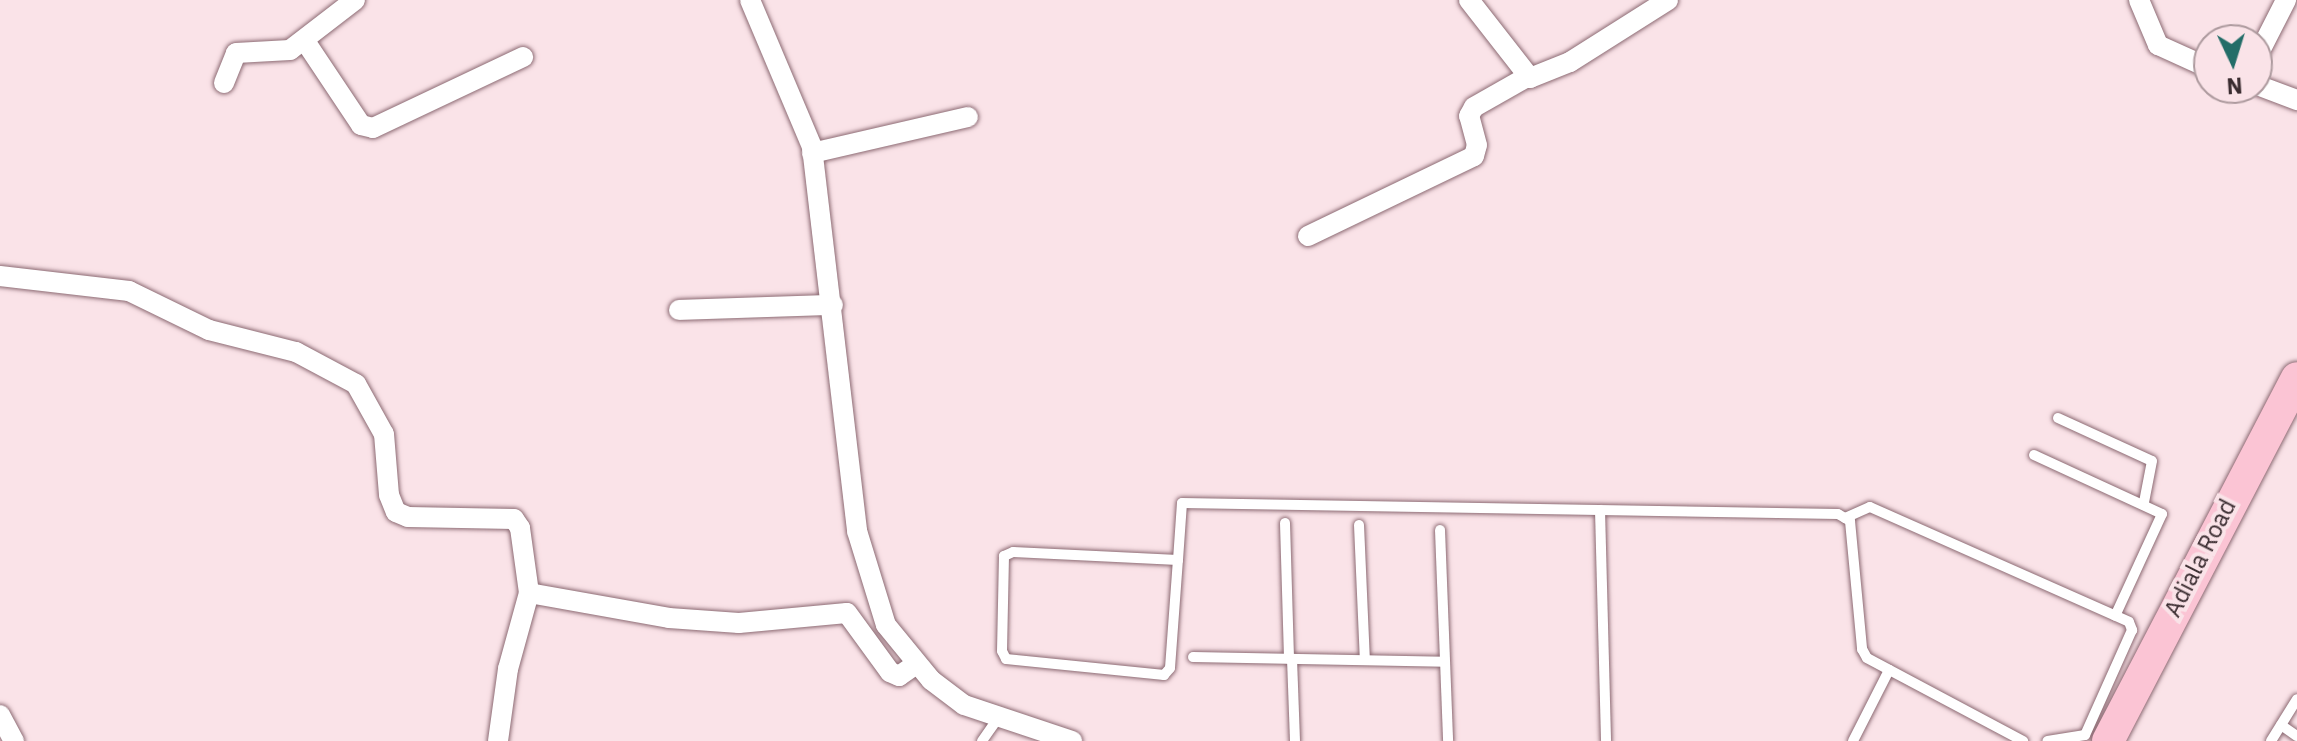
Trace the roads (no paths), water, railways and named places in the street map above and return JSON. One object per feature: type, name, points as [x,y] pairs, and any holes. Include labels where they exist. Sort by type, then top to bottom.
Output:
[{"type":"main road","name":"Adiala Road","points":[[2108,741],[2297,378]]},
{"type":"main road","name":"Adiala Road","points":[[2127,741],[2297,412]]},
{"type":"street","points":[[224,83],[236,53],[282,51],[305,41],[355,0]]},
{"type":"street","points":[[750,0],[797,104],[812,153],[863,562],[886,625],[916,664],[964,705],[1070,741]]},
{"type":"street","points":[[1469,0],[1527,77]]},
{"type":"street","points":[[1308,236],[1474,156],[1477,145],[1469,116],[1474,107],[1527,77],[1570,62],[1668,0]]},
{"type":"street","points":[[2139,0],[2158,45],[2193,61]]},
{"type":"street","points":[[2273,26],[2286,0]]},
{"type":"street","points":[[305,41],[361,125],[373,128],[523,57]]},
{"type":"street","points":[[2273,91],[2297,100]]},
{"type":"street","points":[[812,153],[968,117]]},
{"type":"street","points":[[0,276],[129,291],[209,330],[296,352],[356,384],[384,434],[389,495],[396,512],[408,517],[514,519],[520,528],[529,593],[508,669],[498,741]]},
{"type":"street","points":[[679,310],[833,305]]},
{"type":"street","points":[[529,593],[669,618],[739,623],[847,613],[890,672],[899,676],[916,664]]},
{"type":"street","points":[[0,715],[14,741]]},
{"type":"lane","points":[[2058,418],[2152,461],[2144,502]]},
{"type":"lane","points":[[2034,455],[2144,502],[2162,514],[2162,520],[2115,616]]},
{"type":"lane","points":[[1178,560],[1013,552],[1004,556],[1002,651],[1006,659],[1164,675],[1170,668],[1178,560],[1182,503],[1838,514],[1850,521],[1862,649],[1889,670],[2023,741]]},
{"type":"lane","points":[[1845,518],[1870,507],[2129,622],[2132,630],[2085,735],[2047,741]]},
{"type":"lane","points":[[1600,510],[1606,741]]},
{"type":"lane","points":[[1285,523],[1295,741]]},
{"type":"lane","points":[[1359,525],[1365,660]]},
{"type":"lane","points":[[1440,530],[1448,741]]},
{"type":"lane","points":[[1193,657],[1445,662]]},
{"type":"lane","points":[[1853,741],[1889,670]]},
{"type":"lane","points":[[2271,741],[2297,699]]},
{"type":"lane","points":[[982,741],[998,718]]},
{"type":"lane","points":[[2281,725],[2297,736]]}]
